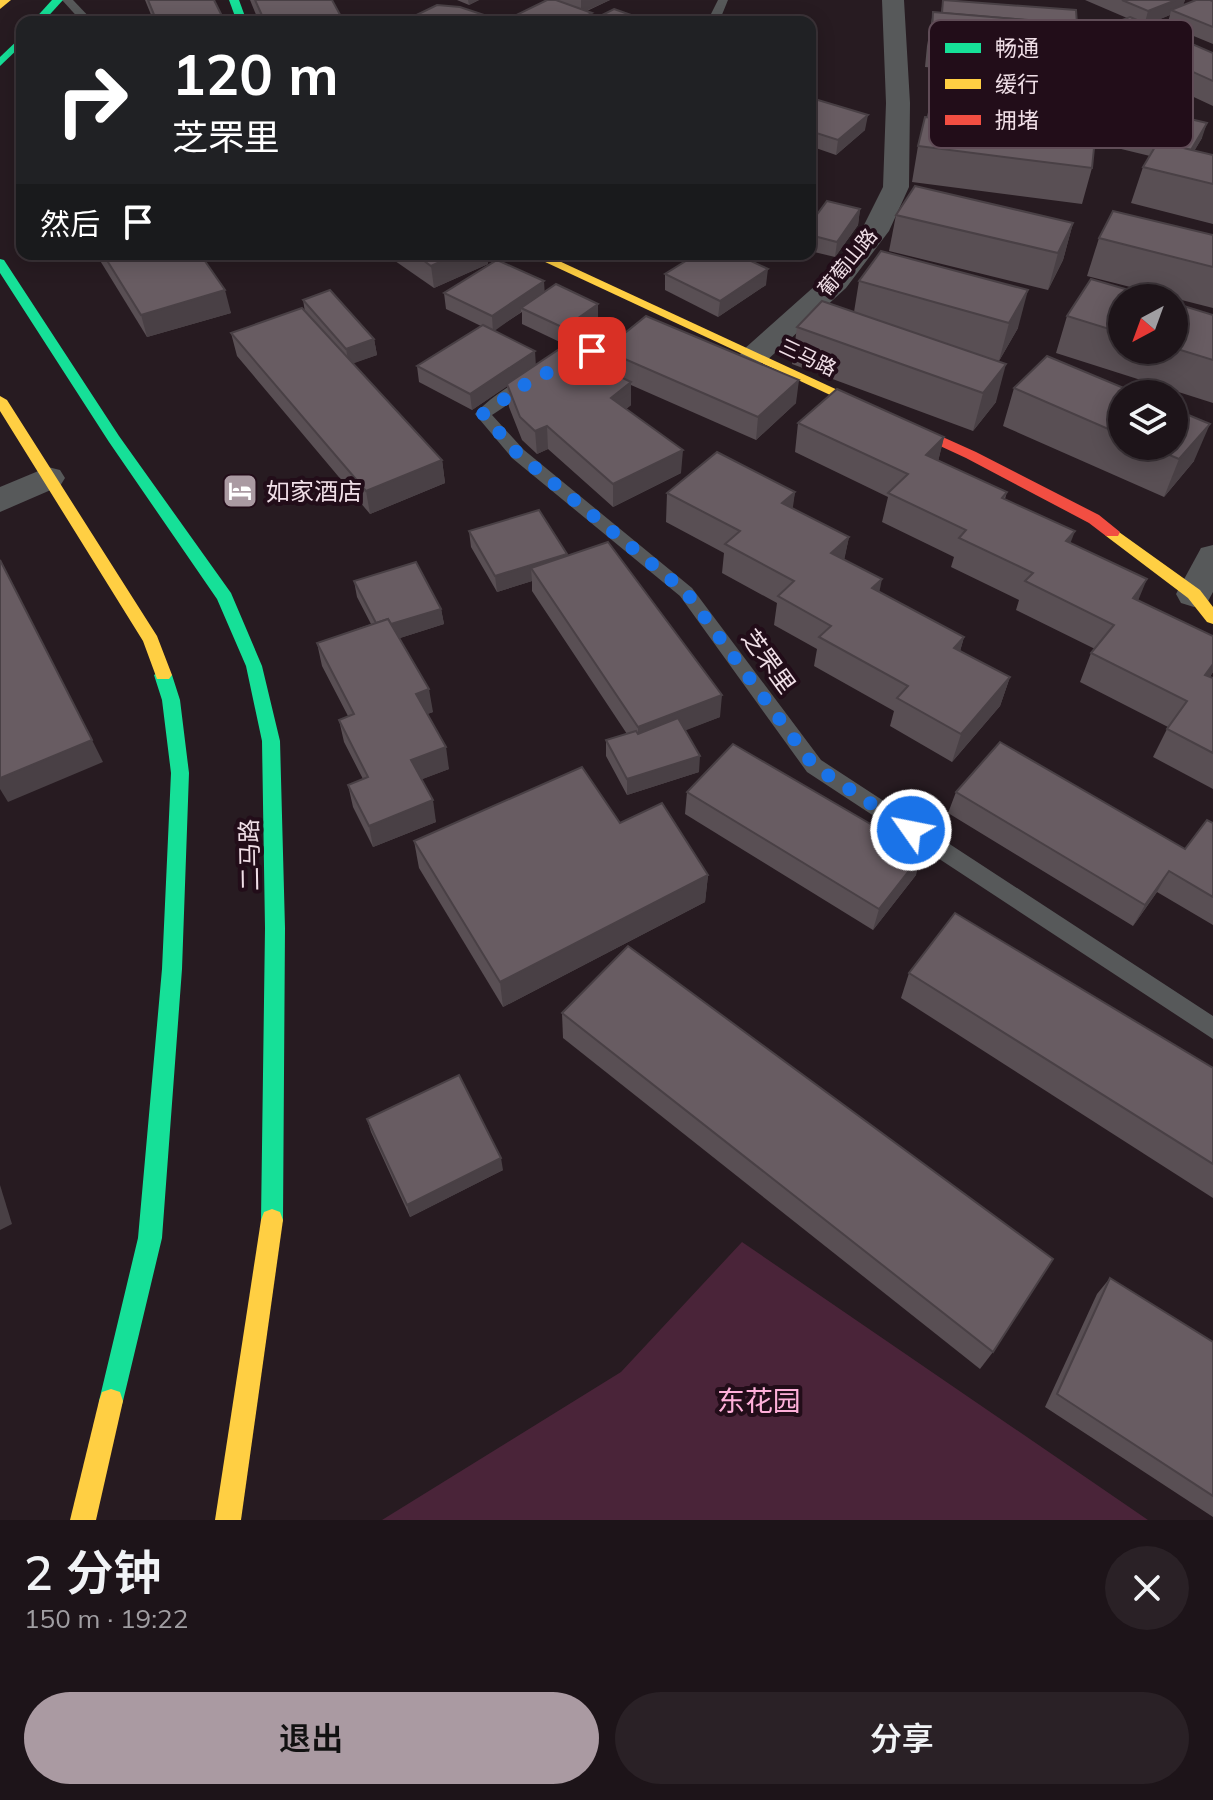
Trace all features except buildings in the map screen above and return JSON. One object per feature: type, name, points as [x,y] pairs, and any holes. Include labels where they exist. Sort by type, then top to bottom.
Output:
[{"type":"main road","points":[[0,6],[6,0]]},
{"type":"main road","points":[[43,16],[58,0]]},
{"type":"main road","points":[[0,63],[16,46]]},
{"type":"main road","name":"三马路","points":[[547,260],[971,455],[1094,519],[1204,606]]},
{"type":"main road","name":"二马路","points":[[0,263],[106,426],[225,597],[254,666],[271,741],[275,928],[272,1234],[228,1520]]},
{"type":"main road","points":[[0,400],[151,640],[171,700],[180,773],[172,969],[150,1238],[83,1520]]},
{"type":"street","name":"葡萄山路","points":[[754,356],[836,282],[875,231],[896,187],[898,103],[893,0]]},
{"type":"street","points":[[0,501],[48,478]]},
{"type":"street","points":[[1204,606],[1213,557]]},
{"type":"lane","points":[[67,0],[82,16]]},
{"type":"lane","name":"芝罘里","points":[[674,319],[565,362],[530,381],[483,414],[518,454],[686,592],[814,766],[1213,1029]]},
{"type":"green space","name":"东花园","points":[[742,1242],[1148,1520],[382,1520],[621,1372]]},
{"type":"traffic: fast","points":[[43,16],[58,0]]},
{"type":"traffic: fast","points":[[234,0],[240,16]]},
{"type":"traffic: fast","points":[[0,63],[16,46]]},
{"type":"traffic: fast","points":[[0,263],[114,439],[225,597],[254,666],[271,741],[275,928],[272,1220]]},
{"type":"traffic: fast","points":[[111,1401],[150,1238],[172,969],[180,773],[171,700],[163,675]]},
{"type":"traffic: slow","points":[[0,6],[6,0]]},
{"type":"traffic: slow","points":[[547,260],[876,411]]},
{"type":"traffic: slow","points":[[0,400],[151,640],[163,675]]},
{"type":"traffic: slow","points":[[1112,532],[1194,594],[1213,618]]},
{"type":"traffic: slow","points":[[228,1520],[272,1220]]},
{"type":"traffic: slow","points":[[83,1520],[111,1401]]},
{"type":"traffic: jam","points":[[876,411],[971,455],[1094,519],[1112,532]]},
{"type":"place","name":"如家酒店","points":[[240,491]]},
{"type":"route","points":[[592,351],[530,381],[483,414],[518,454],[686,592],[814,766],[911,830]]}]
